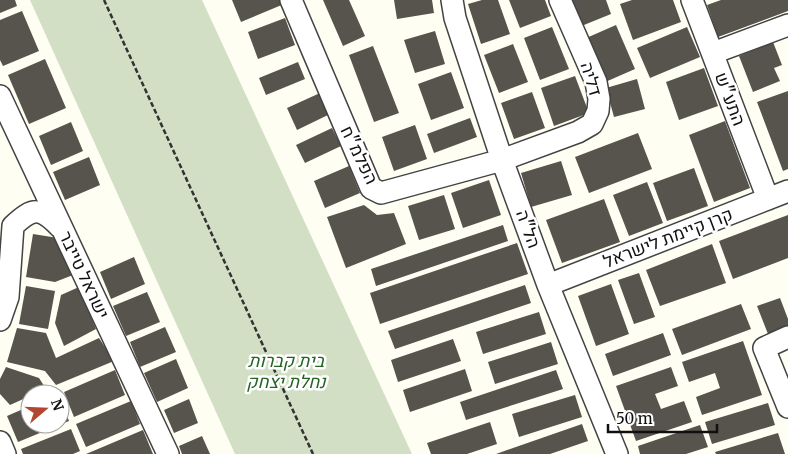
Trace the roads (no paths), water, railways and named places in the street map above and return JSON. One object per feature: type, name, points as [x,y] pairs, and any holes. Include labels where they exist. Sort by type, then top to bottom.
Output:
[{"type":"street","name":"הפלמ\"ח","points":[[291,0],[371,188],[381,193],[502,160]]},
{"type":"street","name":"הל\"ה","points":[[452,0],[454,18],[502,160],[548,284],[617,454]]},
{"type":"street","name":"דליה","points":[[502,160],[578,132],[592,124],[598,111],[599,99],[596,82],[560,0]]},
{"type":"street","name":"התע\"ש","points":[[692,0],[768,199]]},
{"type":"street","points":[[713,53],[788,25]]},
{"type":"street","name":"ישראל טייבר","points":[[0,96],[168,454]]},
{"type":"street","name":"קרן קיימת לישראל","points":[[548,284],[788,191]]},
{"type":"street","points":[[0,320],[8,297],[13,226],[26,214],[36,211],[48,214],[61,227]]},
{"type":"street","points":[[788,337],[764,348],[788,407]]},
{"type":"street","points":[[0,442],[5,454]]},
{"type":"park label","name":"בית קברות נחלת יצחק","points":[[286,371]]}]
